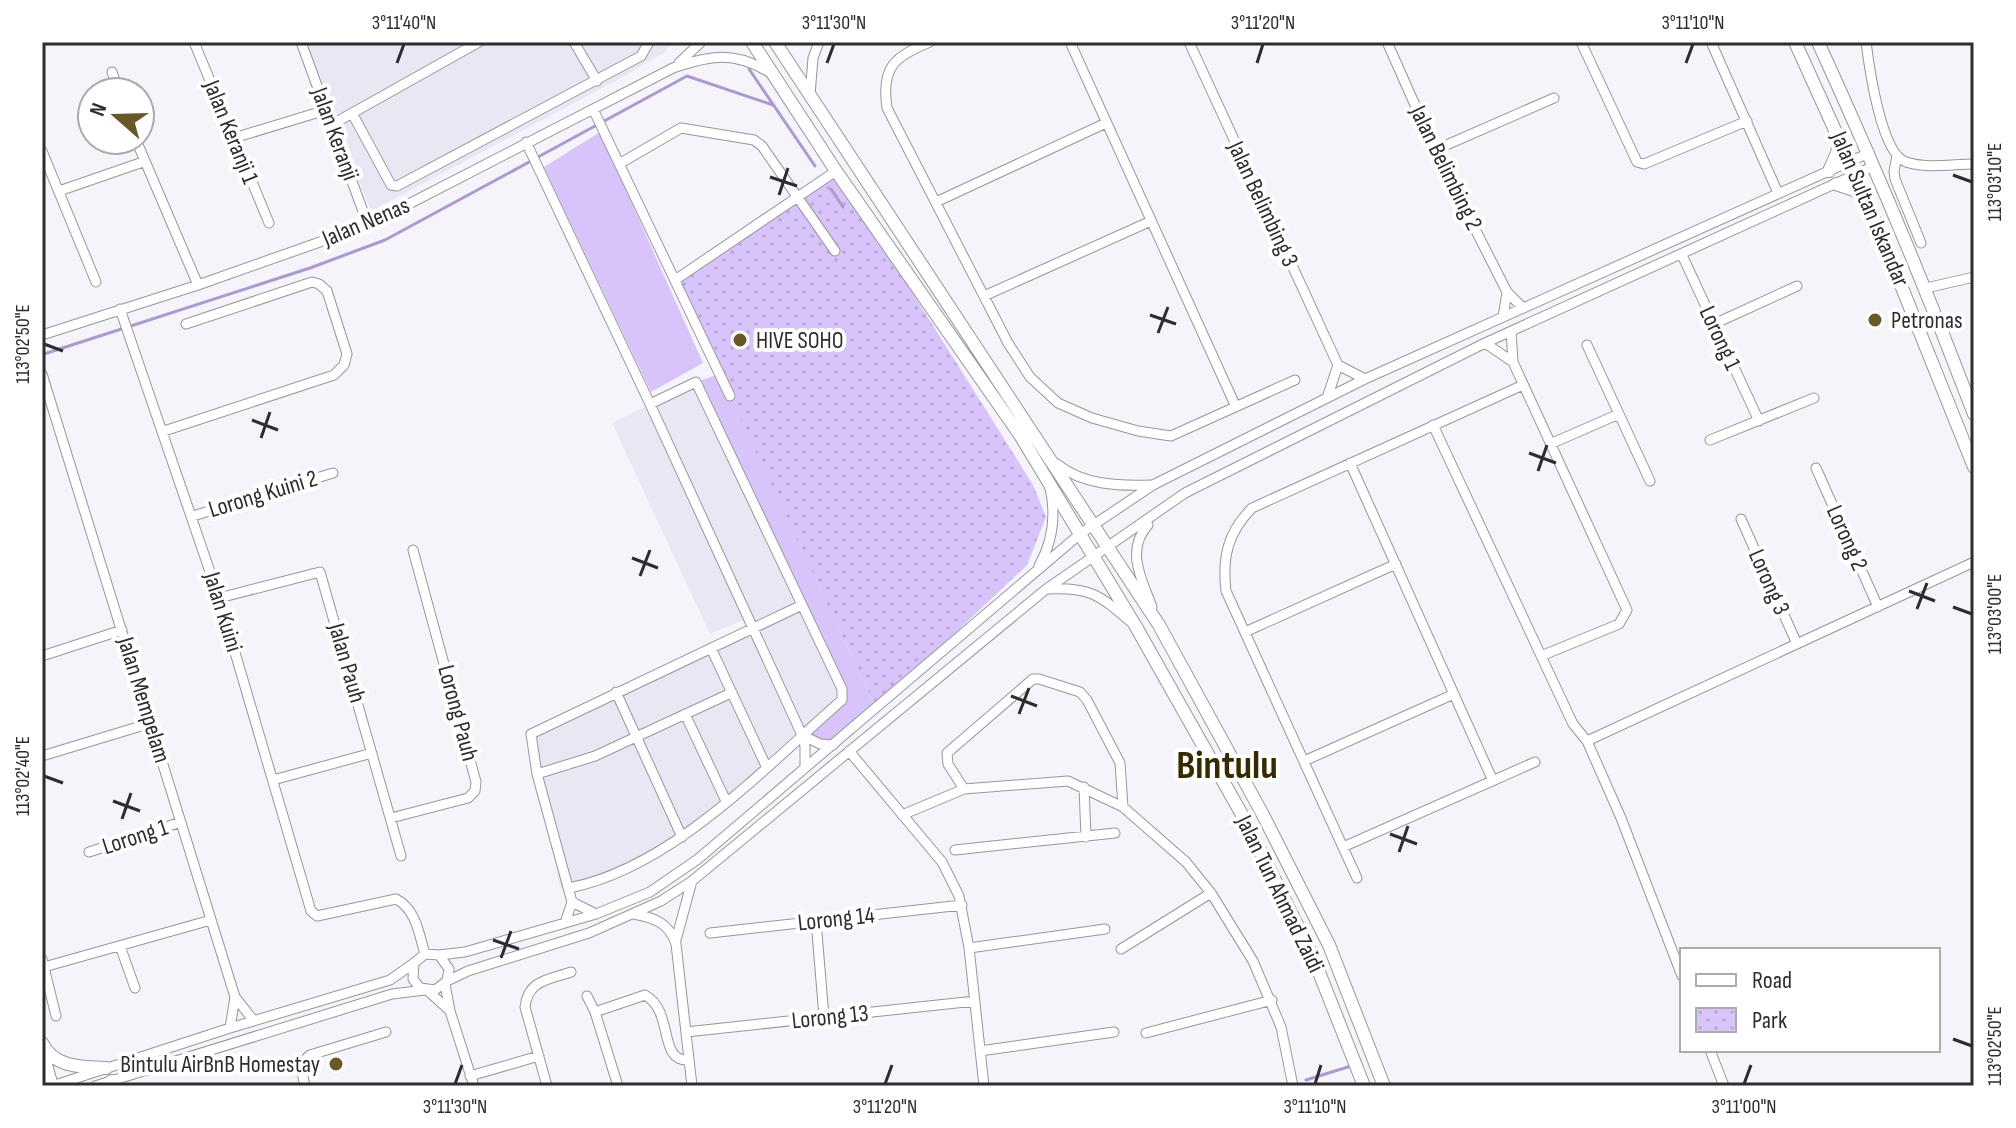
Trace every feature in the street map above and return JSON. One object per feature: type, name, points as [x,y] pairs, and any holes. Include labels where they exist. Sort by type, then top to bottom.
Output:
[{"type":"main road","name":"Jalan Tun Ahmad Zaidi","points":[[752,42],[836,171],[1047,477],[1135,625],[1245,820],[1306,943],[1364,1086]]},
{"type":"main road","name":"Jalan Tun Ahmad Zaidi","points":[[775,42],[1159,625],[1255,799],[1329,945],[1384,1086]]},
{"type":"main road","name":"Jalan Sultan Iskandar","points":[[1795,42],[1856,174],[1974,467]]},
{"type":"main road","name":"Jalan Sultan Iskandar","points":[[1818,42],[1926,288],[1974,414]]},
{"type":"main road","points":[[1829,171],[1837,153],[1838,135]]},
{"type":"main road","points":[[1836,184],[1854,190],[1868,203]]},
{"type":"main road","points":[[42,1043],[46,1052],[65,1064],[106,1068]]},
{"type":"main road","points":[[42,1051],[52,1086]]},
{"type":"street","name":"Jalan Keranji 1","points":[[194,42],[269,223]]},
{"type":"street","name":"Jalan Keranji","points":[[301,42],[368,225]]},
{"type":"street","points":[[331,125],[479,42]]},
{"type":"street","points":[[574,42],[597,81]]},
{"type":"street","points":[[352,113],[391,185],[397,186],[641,56],[649,42]]},
{"type":"street","name":"Jalan Nenas","points":[[673,68],[701,42]]},
{"type":"street","points":[[810,95],[813,58],[819,42]]},
{"type":"street","points":[[930,42],[904,53],[890,67],[884,87],[887,108],[984,296],[1030,377],[1058,403],[1092,418],[1138,431],[1171,436],[1295,380]]},
{"type":"street","points":[[1070,42],[1236,407]]},
{"type":"street","name":"Jalan Belimbing 3","points":[[1189,42],[1338,365]]},
{"type":"street","name":"Jalan Belimbing 2","points":[[1387,42],[1435,150],[1507,292],[1523,308]]},
{"type":"street","points":[[1581,42],[1637,162],[1644,164],[1747,121]]},
{"type":"street","points":[[1711,42],[1778,193]]},
{"type":"street","points":[[1866,42],[1872,84],[1888,139],[1897,156],[1914,164],[1974,164]]},
{"type":"street","name":"Jalan Nenas","points":[[42,335],[122,314],[368,225],[673,68],[715,56],[755,63],[772,74]]},
{"type":"street","points":[[112,72],[113,76]]},
{"type":"street","points":[[1435,150],[1554,98]]},
{"type":"street","points":[[593,109],[730,396]]},
{"type":"street","points":[[234,138],[326,110]]},
{"type":"street","points":[[542,110],[554,129]]},
{"type":"street","points":[[936,202],[1106,123]]},
{"type":"street","points":[[619,164],[681,128],[754,140],[762,146],[835,251]]},
{"type":"street","points":[[526,142],[802,735],[805,768]]},
{"type":"street","points":[[42,151],[96,282]]},
{"type":"street","points":[[52,1086],[390,980],[425,954],[465,952],[596,914],[650,892],[698,859],[1080,534],[1153,485],[1365,379],[1869,153]]},
{"type":"street","points":[[141,156],[198,285]]},
{"type":"street","points":[[1897,156],[1895,179],[1921,243]]},
{"type":"street","points":[[59,191],[143,162]]},
{"type":"street","points":[[95,1086],[392,994],[440,988],[468,971],[589,933],[661,901],[692,881],[1045,590],[1185,493],[1485,343],[1874,166]]},
{"type":"street","points":[[675,280],[836,171]]},
{"type":"street","points":[[414,178],[423,197]]},
{"type":"street","points":[[984,296],[1151,221]]},
{"type":"street","name":"Lorong 1","points":[[1682,255],[1759,421]]},
{"type":"street","points":[[1926,288],[1974,277]]},
{"type":"street","points":[[164,431],[334,375],[344,365],[347,354],[327,291],[312,282],[186,324]]},
{"type":"street","points":[[1714,324],[1797,286]]},
{"type":"street","points":[[1503,317],[1507,292]]},
{"type":"street","name":"Jalan Kuini","points":[[122,314],[219,598],[311,911],[317,916],[396,899],[407,905],[411,912],[425,954]]},
{"type":"street","points":[[1511,332],[1513,362],[1627,610],[1619,624],[1541,656]]},
{"type":"street","points":[[1485,343],[1513,362]]},
{"type":"street","points":[[1587,345],[1650,481]]},
{"type":"street","points":[[1327,398],[1338,365],[1365,379]]},
{"type":"street","name":"Jalan Mempelam","points":[[42,374],[235,997],[230,1028]]},
{"type":"street","points":[[569,888],[613,876],[682,837],[843,696],[696,382],[650,404]]},
{"type":"street","points":[[1357,878],[1226,591],[1223,571],[1226,546],[1237,523],[1252,508],[1523,385]]},
{"type":"street","points":[[1710,440],[1814,398]]},
{"type":"street","points":[[1550,444],[1619,414]]},
{"type":"street","points":[[1433,425],[1573,724],[1587,741],[1621,818],[1680,971]]},
{"type":"street","points":[[1053,461],[1065,471],[1088,480],[1125,486],[1153,485]]},
{"type":"street","points":[[1350,463],[1493,781]]},
{"type":"street","name":"Lorong 2","points":[[1816,468],[1878,607]]},
{"type":"street","name":"Lorong Kuini 2","points":[[193,516],[333,473]]},
{"type":"street","points":[[1026,580],[1041,564],[1050,542],[1054,516],[1047,477]]},
{"type":"street","points":[[1159,625],[1137,573],[1136,556],[1140,534],[1161,510]]},
{"type":"street","name":"Lorong 3","points":[[1741,519],[1797,644]]},
{"type":"street","name":"Lorong Pauh","points":[[391,818],[468,798],[475,791],[476,782],[413,550]]},
{"type":"street","points":[[1587,741],[1974,562]]},
{"type":"street","points":[[1245,632],[1396,564]]},
{"type":"street","name":"Jalan Pauh","points":[[219,598],[320,572],[401,856]]},
{"type":"street","points":[[1045,590],[1075,588],[1095,594],[1135,625]]},
{"type":"street","points":[[565,923],[572,902],[537,774],[530,736],[532,732],[802,605]]},
{"type":"street","points":[[42,656],[122,630]]},
{"type":"street","points":[[711,648],[766,766]]},
{"type":"street","points":[[964,789],[946,759],[947,753],[1033,679],[1039,679],[1080,692],[1087,700],[1120,763],[1123,807]]},
{"type":"street","points":[[616,692],[682,837]]},
{"type":"street","points":[[537,774],[583,761],[731,693]]},
{"type":"street","points":[[1304,761],[1454,694]]},
{"type":"street","points":[[685,714],[726,801]]},
{"type":"street","points":[[42,756],[151,723]]},
{"type":"street","points":[[802,735],[820,744],[833,745]]},
{"type":"street","points":[[849,751],[942,862],[962,905],[984,1086]]},
{"type":"street","points":[[273,780],[372,753]]},
{"type":"street","points":[[1343,847],[1535,762]]},
{"type":"street","points":[[902,815],[964,789],[1068,781],[1123,807],[1186,862],[1211,893],[1253,961],[1281,1027],[1293,1086]]},
{"type":"street","points":[[1084,787],[1086,837]]},
{"type":"street","name":"Lorong 1","points":[[89,852],[181,822]]},
{"type":"street","points":[[955,850],[1115,833]]},
{"type":"street","points":[[676,944],[692,881]]},
{"type":"street","points":[[1121,949],[1211,893]]},
{"type":"street","points":[[572,902],[596,914]]},
{"type":"street","name":"Lorong 14","points":[[710,933],[962,905]]},
{"type":"street","points":[[634,914],[667,925],[676,944],[692,1086]]},
{"type":"street","points":[[56,1016],[43,963],[120,946],[211,920]]},
{"type":"street","points":[[816,921],[824,1017]]},
{"type":"street","points":[[969,948],[1105,929]]},
{"type":"street","points":[[120,946],[135,988]]},
{"type":"street","points":[[439,955],[447,964],[450,1011],[472,1081],[539,1056]]},
{"type":"street","points":[[414,963],[413,979],[450,1011]]},
{"type":"street","points":[[547,1086],[525,1007],[526,997],[536,984],[571,972]]},
{"type":"street","points":[[595,1012],[645,995],[659,1006],[670,1050],[680,1061],[689,1060]]},
{"type":"street","points":[[587,996],[618,1086]]},
{"type":"street","points":[[235,997],[254,1021]]},
{"type":"street","points":[[1146,1033],[1272,1000]]},
{"type":"street","name":"Lorong 13","points":[[686,1032],[975,1001]]},
{"type":"street","points":[[305,1086],[301,1068],[310,1055],[386,1032]]},
{"type":"street","points":[[980,1051],[1114,1032]]},
{"type":"street","points":[[1711,1052],[1724,1086]]},
{"type":"shaded area","points":[[303,42],[672,42],[665,52],[614,82],[371,211]]},
{"type":"shaded area","points":[[696,382],[843,696],[686,835],[613,876],[560,888],[532,732],[753,628],[748,618],[710,634],[612,423]]},
{"type":"green space","points":[[600,132],[703,363],[651,392],[544,167]]},
{"type":"green space","points":[[836,171],[1033,485],[1046,517],[1027,565],[876,708],[675,280]]},
{"type":"green space","points":[[720,374],[876,708],[833,745],[802,735],[843,696],[696,382]]},
{"type":"waterway","points":[[749,69],[815,166]]},
{"type":"waterway","points":[[538,157],[687,76],[773,105]]},
{"type":"waterway","points":[[44,354],[310,268],[385,240],[531,161]]},
{"type":"waterway","points":[[831,189],[843,207]]},
{"type":"waterway","points":[[1306,1080],[1351,1066]]},
{"type":"place","name":"Petronas","points":[[1875,320]]},
{"type":"place","name":"HIVE SOHO","points":[[740,340]]},
{"type":"place","name":"Bintulu AirBnB Homestay","points":[[336,1064]]},
{"type":"district","name":"Bintulu","points":[[1227,766]]}]
